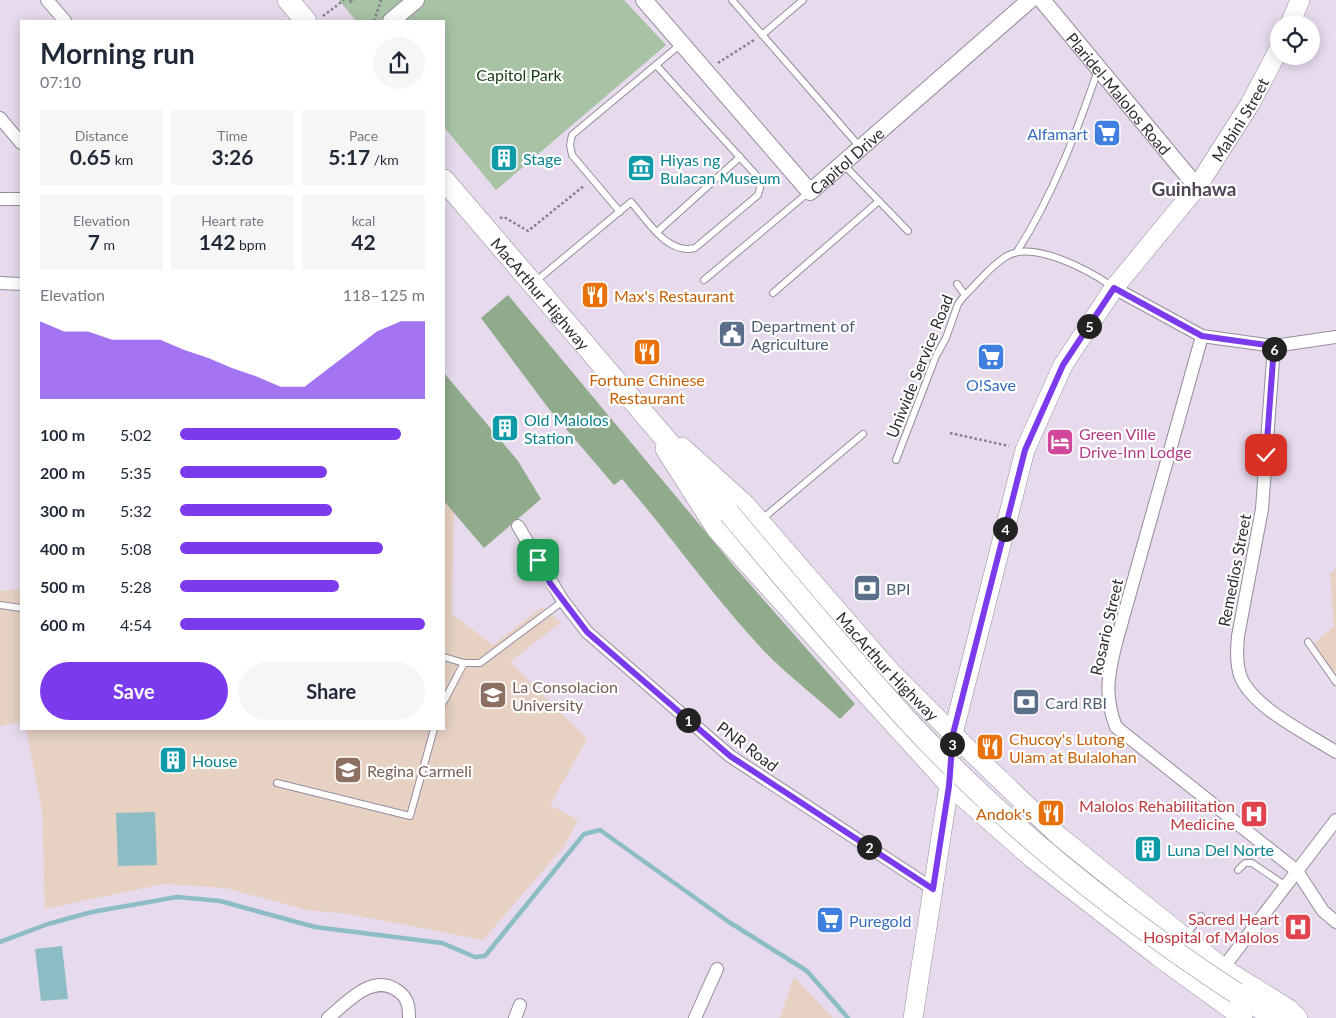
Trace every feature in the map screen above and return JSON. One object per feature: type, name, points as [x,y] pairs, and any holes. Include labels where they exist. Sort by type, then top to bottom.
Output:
[{"type":"highway","points":[[288,0],[305,20]]},
{"type":"highway","name":"MacArthur Highway","points":[[445,181],[907,719],[974,786],[1052,856],[1180,956],[1276,1018]]},
{"type":"main road","points":[[1294,15],[1300,0]]},
{"type":"main road","name":"Mabini Street","points":[[913,1018],[949,786],[953,734],[1025,450],[1063,365],[1114,288],[1197,187],[1250,104],[1270,65]]},
{"type":"main road","name":"MacArthur Highway","points":[[638,406],[745,504],[801,563],[891,672],[1060,836],[1223,968],[1289,1009],[1298,1018]]},
{"type":"main road","name":"MacArthur Highway","points":[[638,406],[716,529],[949,786],[1033,859],[1159,957],[1244,1018]]},
{"type":"street","points":[[47,0],[65,20]]},
{"type":"street","points":[[392,20],[416,0]]},
{"type":"street","name":"Capitol Drive","points":[[644,0],[810,192],[1030,0]]},
{"type":"street","name":"Plaridel-Malolos Road","points":[[1042,0],[1197,187]]},
{"type":"street","points":[[0,118],[20,142]]},
{"type":"street","points":[[0,199],[20,199]]},
{"type":"street","points":[[0,283],[20,284]]},
{"type":"street","points":[[1114,288],[1202,336],[1274,346],[1336,337]]},
{"type":"street","name":"Rosario Street","points":[[1202,336],[1116,643],[1108,677],[1109,708],[1116,727],[1297,871],[1324,911],[1336,922]]},
{"type":"street","name":"Remedios Street","points":[[1274,346],[1262,509],[1238,636],[1236,656],[1240,675],[1250,692],[1264,705],[1336,752]]},
{"type":"street","name":"PNR Road","points":[[518,526],[563,601],[587,632],[730,756],[933,889]]},
{"type":"street","points":[[1223,968],[1336,820]]},
{"type":"street","points":[[695,1018],[717,969]]},
{"type":"street","points":[[328,1018],[358,993],[379,984],[393,988],[404,996],[410,1007],[409,1018]]},
{"type":"street","points":[[515,1018],[520,1005]]},
{"type":"lane","points":[[732,0],[861,148]]},
{"type":"lane","points":[[762,35],[803,0]]},
{"type":"lane","points":[[620,212],[572,155],[570,145],[572,135],[681,44]]},
{"type":"lane","points":[[533,284],[631,202],[670,245],[679,249],[695,248],[758,195],[759,181],[656,65]]},
{"type":"lane","points":[[1018,250],[1043,207],[1083,113],[1099,69]]},
{"type":"lane","points":[[657,232],[740,158]]},
{"type":"lane","points":[[843,164],[908,231]]},
{"type":"lane","points":[[704,280],[810,192]]},
{"type":"lane","points":[[773,293],[879,201]]},
{"type":"lane","points":[[965,295],[1006,256],[1018,250],[1036,251],[1092,272],[1114,288]]},
{"type":"lane","name":"Uniwide Service Road","points":[[896,460],[936,356],[946,338],[958,304],[965,295],[957,284]]},
{"type":"lane","name":"Uniwide Service Road","points":[[760,521],[863,434]]},
{"type":"lane","points":[[445,657],[464,663],[480,663],[563,601]]},
{"type":"lane","points":[[0,605],[20,608]]},
{"type":"lane","points":[[1308,642],[1336,682]]},
{"type":"lane","points":[[445,699],[464,663]]},
{"type":"lane","points":[[277,783],[410,816],[434,730]]},
{"type":"lane","points":[[1238,870],[1245,862],[1252,863],[1286,886]]},
{"type":"lane","points":[[1184,938],[1201,916]]},
{"type":"path","points":[[318,20],[344,0]]},
{"type":"path","points":[[350,0],[352,2],[354,0]]},
{"type":"path","points":[[374,20],[381,0]]},
{"type":"path","points":[[703,69],[711,67],[762,35]]},
{"type":"path","points":[[479,221],[504,217],[528,231],[592,179]]},
{"type":"path","points":[[950,433],[1025,450]]},
{"type":"shaded area","points":[[508,295],[734,566],[855,704],[840,719],[763,650],[719,600],[622,479],[614,485],[549,409],[481,318]]},
{"type":"shaded area","points":[[445,374],[518,461],[541,499],[484,548],[445,502]]},
{"type":"shaded area","name":"La Consolacion University","points":[[445,502],[454,513],[452,614],[493,645],[542,607],[561,622],[510,662],[587,739],[550,805],[578,820],[565,845],[483,940],[349,914],[307,910],[226,888],[163,884],[45,909],[42,810],[26,730],[445,730]]},
{"type":"shaded area","points":[[1336,569],[1336,686],[1308,649],[1334,626],[1330,573]]},
{"type":"shaded area","points":[[20,589],[20,721],[0,726],[0,591]]},
{"type":"shaded area","points":[[155,812],[157,865],[118,866],[116,813]]},
{"type":"shaded area","points":[[62,946],[68,999],[41,1001],[35,949]]},
{"type":"shaded area","points":[[794,977],[833,1018],[780,1018]]},
{"type":"green space","name":"Capitol Park","points":[[339,0],[624,0],[666,45],[496,190],[445,128],[445,20],[355,20]]},
{"type":"waterway","points":[[0,942],[48,924],[92,912],[177,897],[220,901],[315,927],[442,943],[475,957],[485,956],[584,834],[600,830],[729,922],[807,971],[848,1018]]},
{"type":"place","name":"Alfamart","points":[[1107,133]]},
{"type":"place","name":"Stage","points":[[504,158]]},
{"type":"place","name":"Hiyas ng Bulacan Museum","points":[[641,168]]},
{"type":"place","name":"Max's Restaurant","points":[[595,295]]},
{"type":"place","name":"Department of Agriculture","points":[[732,334]]},
{"type":"place","name":"Fortune Chinese Restaurant","points":[[647,352]]},
{"type":"place","name":"O!Save","points":[[991,357]]},
{"type":"place","name":"Old Malolos Station","points":[[505,428]]},
{"type":"place","name":"Green Ville Drive-Inn Lodge","points":[[1060,442]]},
{"type":"place","name":"BPI","points":[[867,588]]},
{"type":"place","name":"La Consolacion University","points":[[493,695]]},
{"type":"place","name":"Card RBI","points":[[1026,702]]},
{"type":"place","name":"Chucoy's Lutong Ulam at Bulalohan","points":[[990,747]]},
{"type":"place","name":"House","points":[[173,760]]},
{"type":"place","name":"Regina Carmeli","points":[[348,770]]},
{"type":"place","name":"Andok's","points":[[1051,813]]},
{"type":"place","name":"Malolos Rehabilitation Medicine","points":[[1254,814]]},
{"type":"place","name":"Luna Del Norte","points":[[1148,849]]},
{"type":"place","name":"Puregold","points":[[830,920]]},
{"type":"place","name":"Sacred Heart Hospital of Malolos","points":[[1298,927]]},
{"type":"district","name":"Guinhawa","points":[[1194,188]]},
{"type":"route","points":[[538,560],[550,583],[587,632],[730,756],[933,889],[949,786],[953,734],[1025,450],[1063,365],[1114,288],[1202,336],[1274,346],[1266,455]]}]
